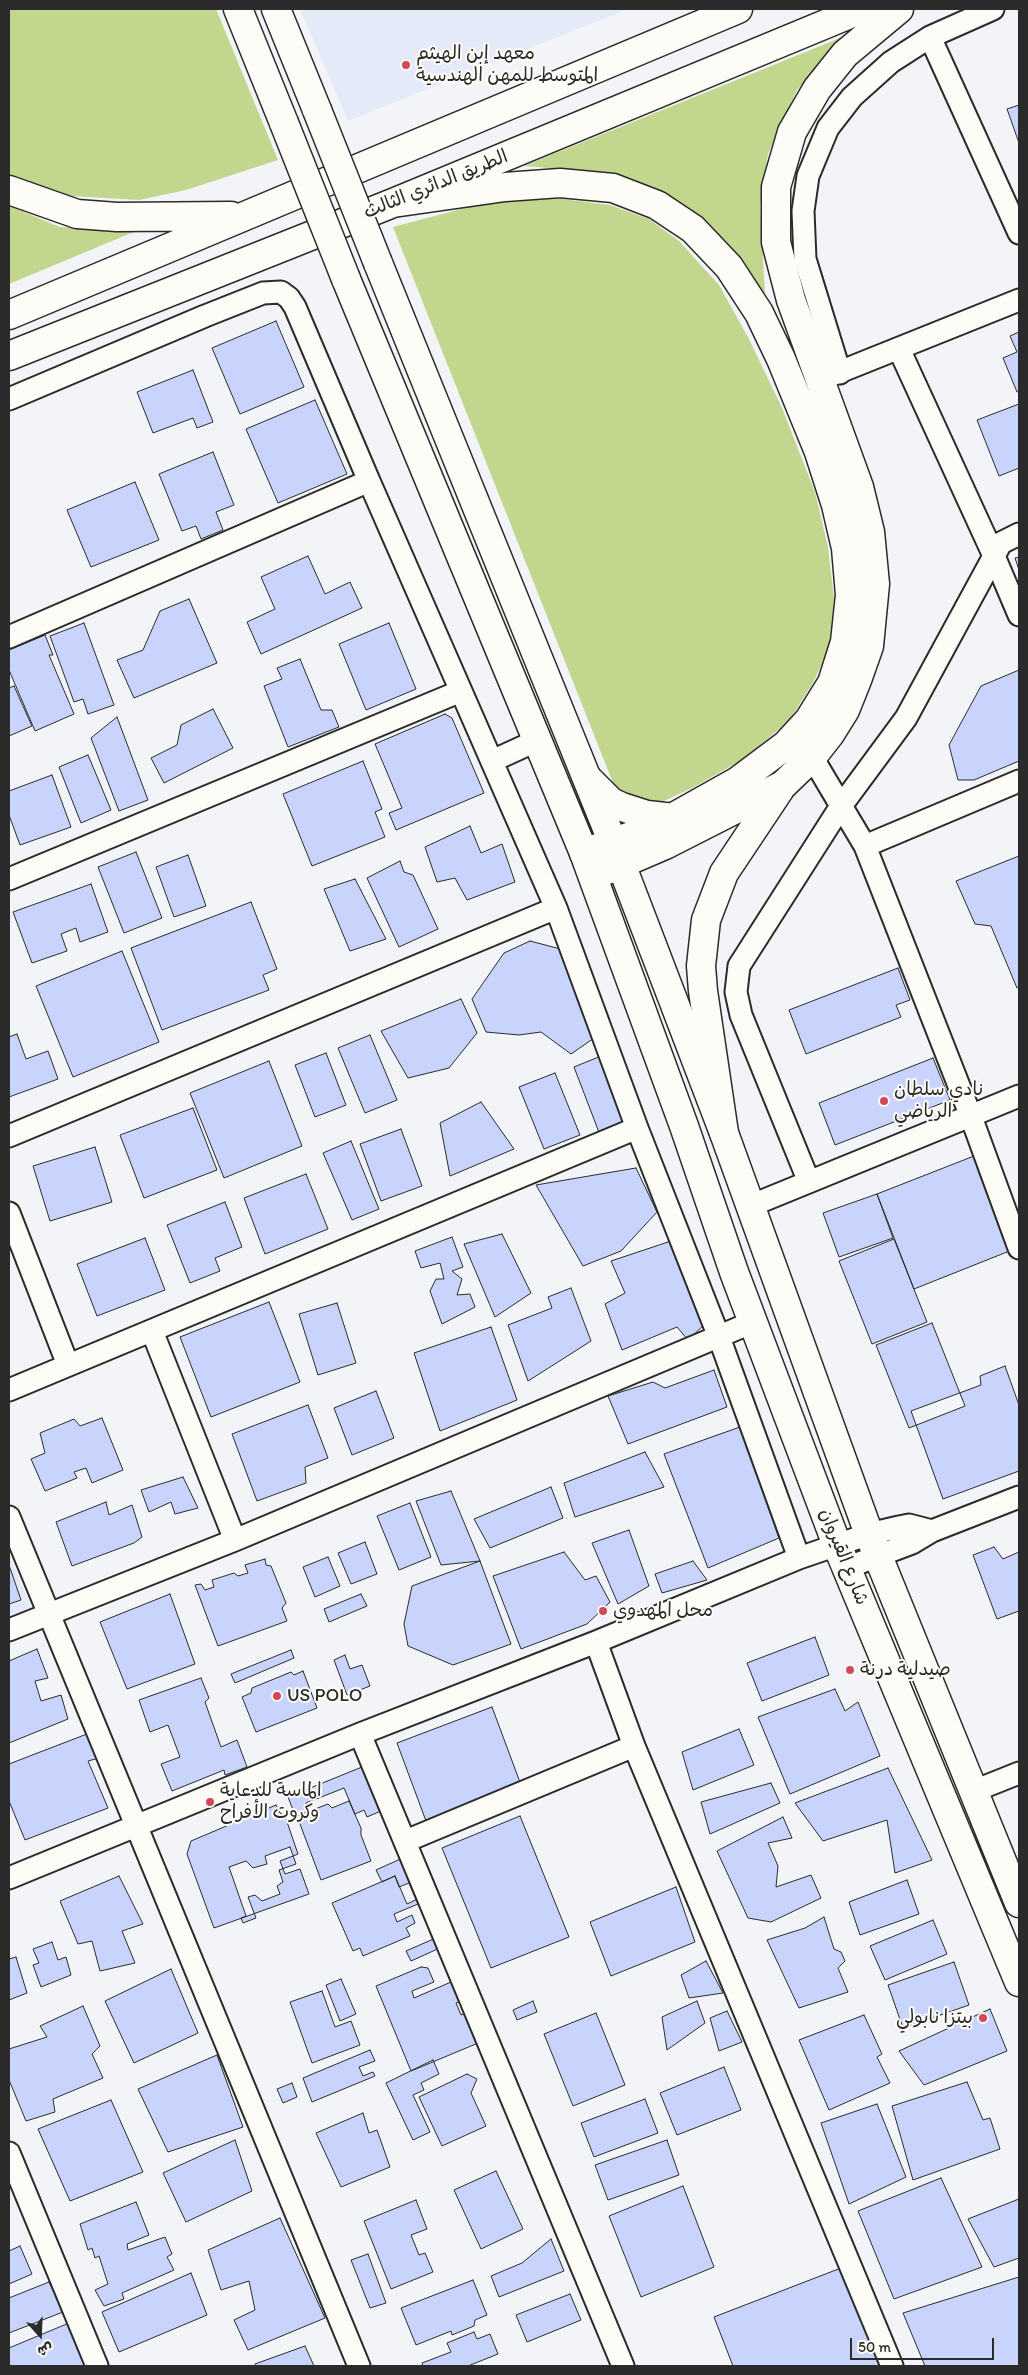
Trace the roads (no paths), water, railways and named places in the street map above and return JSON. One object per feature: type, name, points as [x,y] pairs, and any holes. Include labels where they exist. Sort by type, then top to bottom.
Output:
[{"type":"main road","name":"شارع القيروان","points":[[238,9],[346,279],[589,864],[753,1322],[842,1557],[1019,1982]]},
{"type":"main road","points":[[276,9],[617,853],[724,1133],[874,1545],[1019,1903]]},
{"type":"main road","points":[[9,315],[738,9]]},
{"type":"main road","name":"الطريق الدائري الثالث","points":[[9,356],[393,203],[862,9]]},
{"type":"main road","points":[[724,1133],[703,991],[701,966],[706,920],[724,873],[782,785],[812,757],[845,710],[869,646],[875,584],[870,532],[830,376],[791,300],[776,242],[776,187],[792,132],[817,89],[845,54],[899,9]]},
{"type":"main road","points":[[393,203],[505,187],[560,182],[612,188],[657,205],[693,229],[729,267],[758,313],[782,359],[819,452],[836,504],[846,548],[850,595],[845,642],[832,683],[809,720],[786,745],[738,781],[617,853]]},
{"type":"main road","points":[[9,190],[77,214],[117,217],[245,216]]},
{"type":"main road","points":[[588,780],[611,802],[633,812],[676,818]]},
{"type":"main road","points":[[589,864],[617,853],[707,825],[782,785]]},
{"type":"street","points":[[993,9],[930,36],[891,62],[852,96],[828,128],[808,176],[803,211],[805,259],[830,376],[1019,300]]},
{"type":"street","points":[[930,36],[1019,233]]},
{"type":"street","points":[[9,399],[263,293],[275,290],[282,292],[289,298],[295,307],[556,908],[637,1128],[719,1336],[799,1558]]},
{"type":"street","points":[[899,349],[1019,615]]},
{"type":"street","points":[[9,637],[369,481]]},
{"type":"street","points":[[809,1182],[740,1015],[736,992],[739,966],[841,806],[906,718],[1002,543],[1019,534]]},
{"type":"street","points":[[9,878],[461,691]]},
{"type":"street","points":[[492,762],[538,740]]},
{"type":"street","points":[[812,757],[865,846],[970,1114],[1019,1248]]},
{"type":"street","points":[[865,846],[914,823],[1019,781]]},
{"type":"street","points":[[9,1136],[556,908]]},
{"type":"street","points":[[750,1206],[970,1114],[1019,1096]]},
{"type":"street","points":[[9,1390],[637,1128]]},
{"type":"street","points":[[9,1213],[68,1365]]},
{"type":"street","points":[[9,1630],[235,1540],[753,1322]]},
{"type":"street","points":[[152,1331],[235,1540]]},
{"type":"street","points":[[9,1878],[360,1734],[596,1642],[799,1558],[842,1557],[874,1545],[912,1543],[932,1531],[1019,1497]]},
{"type":"street","points":[[9,1517],[359,2366]]},
{"type":"street","points":[[596,1642],[634,1746],[892,2366]]},
{"type":"street","points":[[360,1734],[406,1840],[623,2366]]},
{"type":"street","points":[[406,1840],[634,1746]]},
{"type":"street","points":[[974,1791],[1019,1773]]},
{"type":"street","points":[[9,2154],[97,2366]]},
{"type":"place","name":"معهد إبن الهيثم المتوسط للمهن الهندسية","points":[[406,65]]},
{"type":"place","name":"نادي سلطان الرياضي","points":[[884,1101]]},
{"type":"place","name":"محل المهدوي","points":[[603,1611]]},
{"type":"place","name":"صيدلية درنة","points":[[850,1670]]},
{"type":"place","name":"US POLO","points":[[277,1696]]},
{"type":"place","name":"الماسة للدعاية وكروت الأفراح","points":[[210,1802]]},
{"type":"place","name":"بيتزا نابولي","points":[[983,2018]]}]
